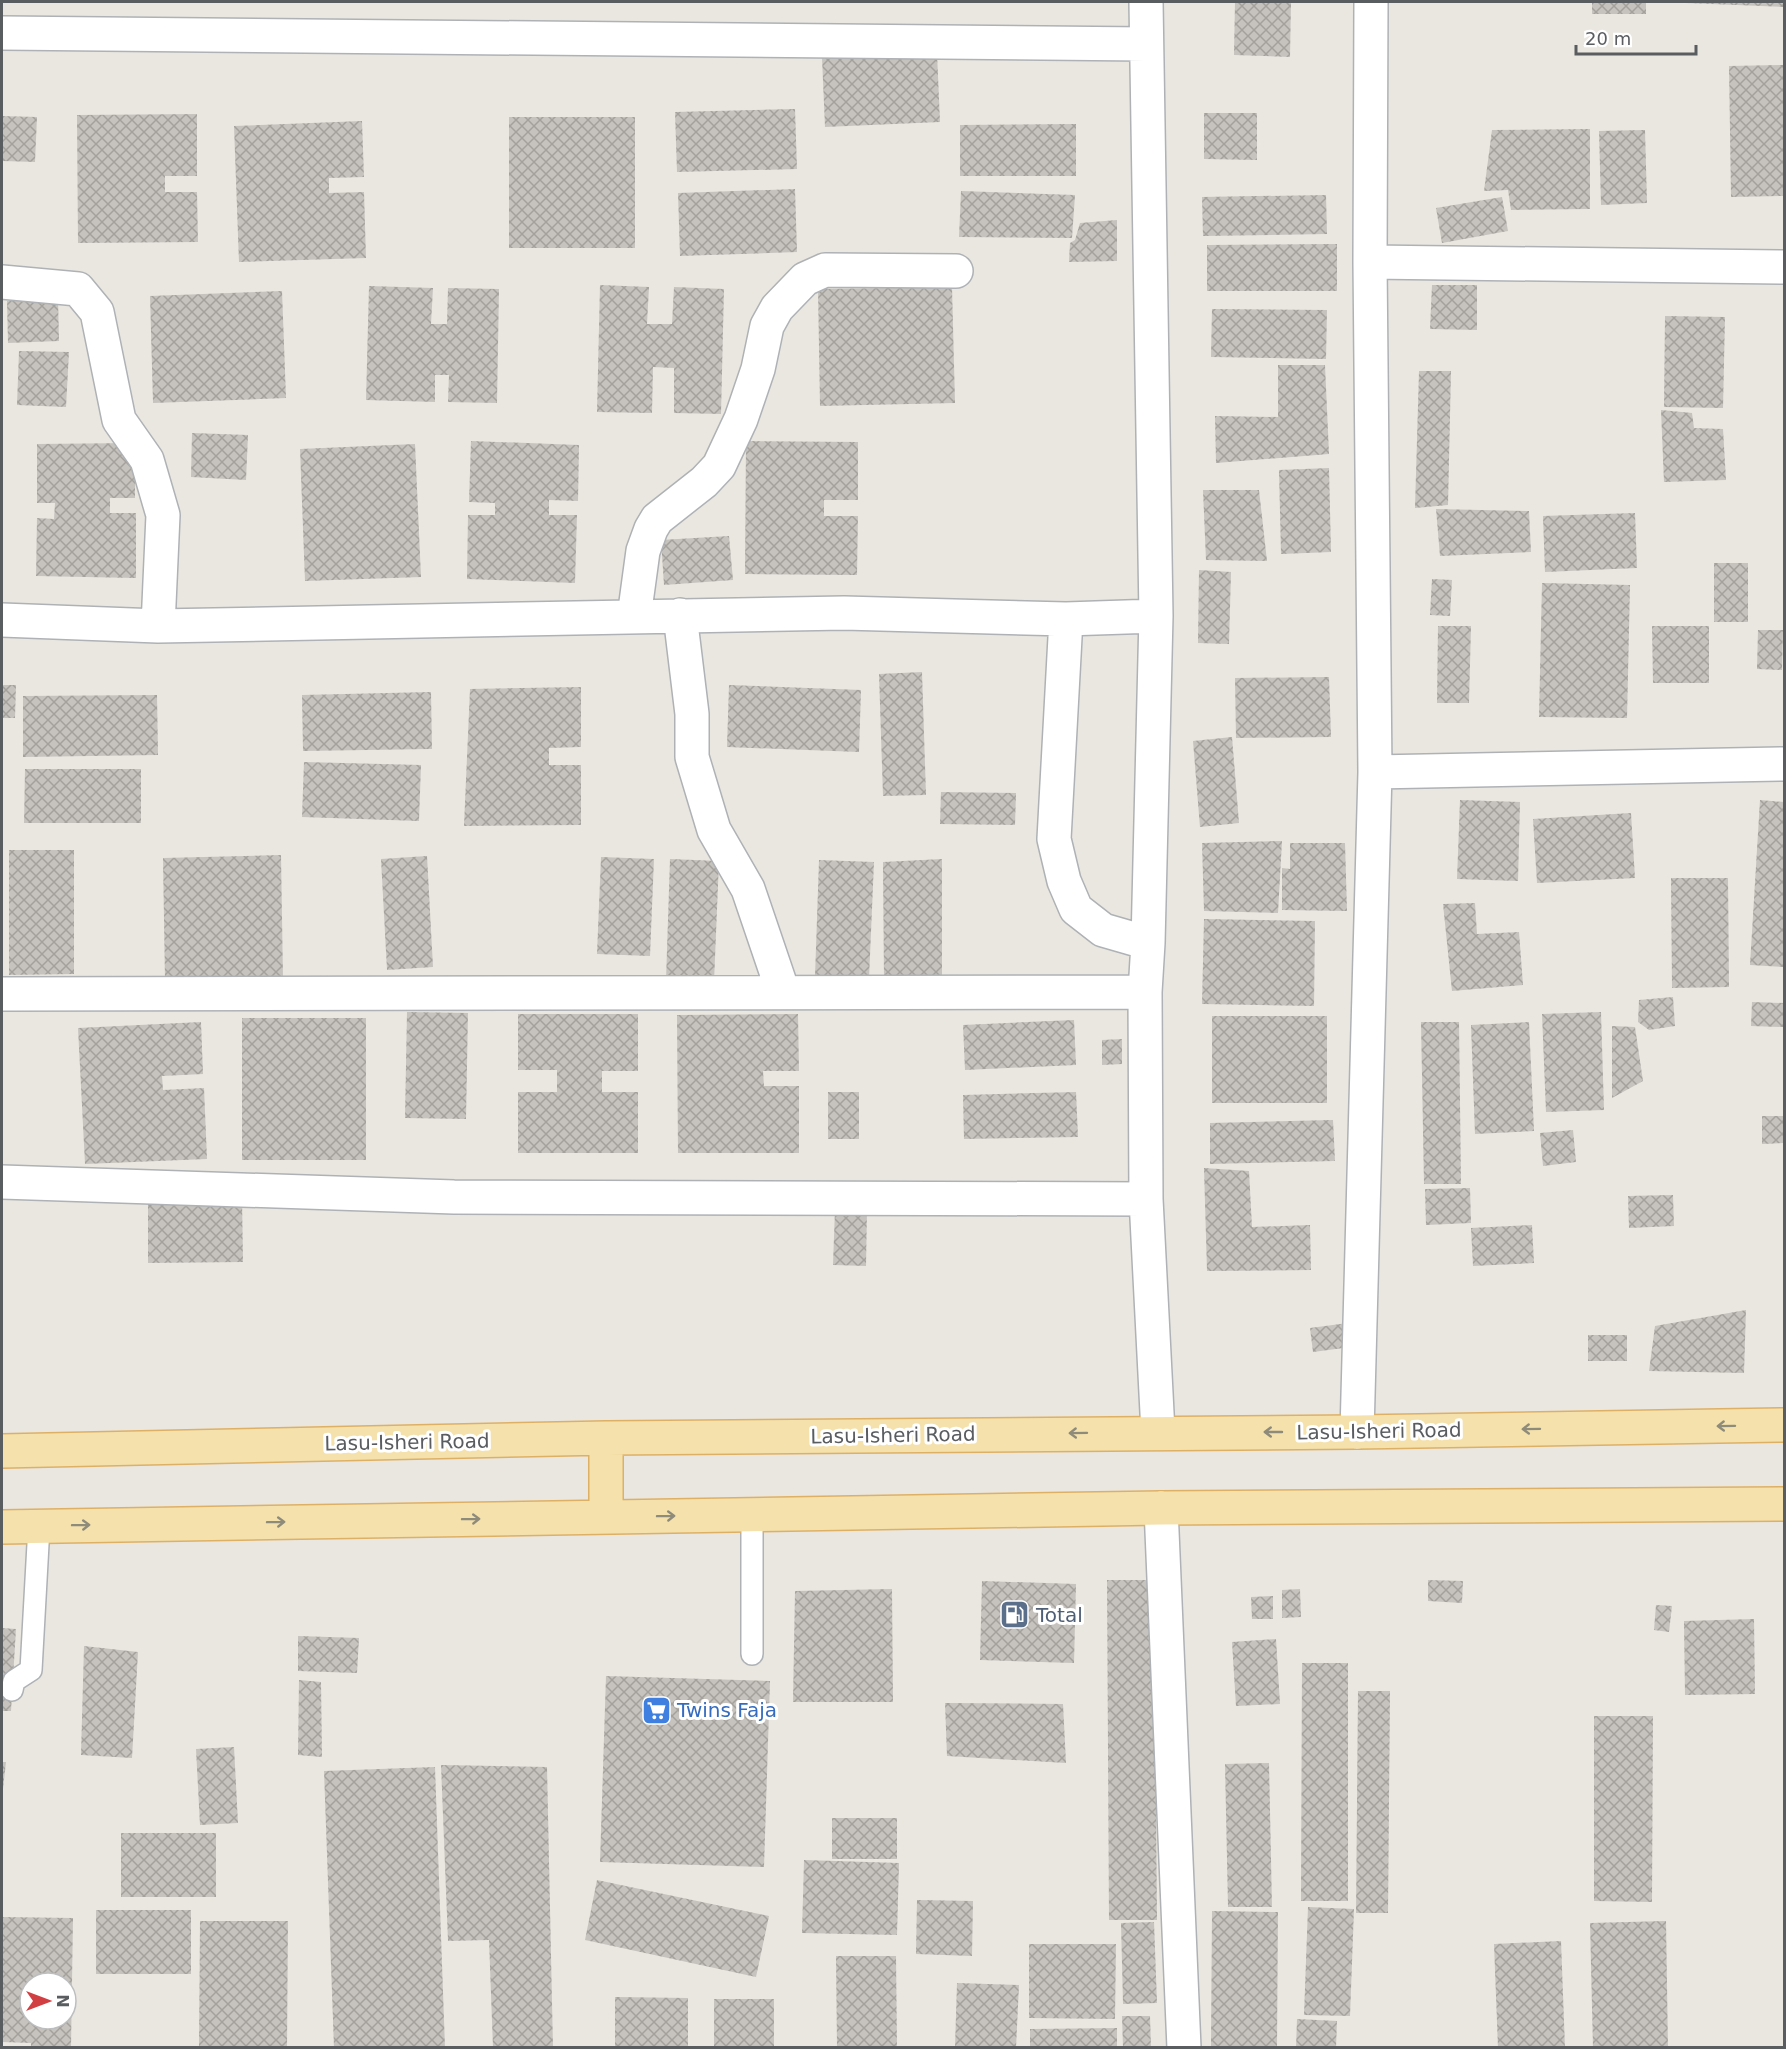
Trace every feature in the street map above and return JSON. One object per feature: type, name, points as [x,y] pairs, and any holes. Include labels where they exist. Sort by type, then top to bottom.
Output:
[{"type":"main road","name":"Lasu-Isheri Road","points":[[2,1451],[606,1438],[1785,1425]]},
{"type":"main road","points":[[606,1438],[606,1517]]},
{"type":"main road","points":[[2,1527],[1161,1508],[1785,1504]]},
{"type":"street","points":[[1146,2],[1156,616],[1145,992],[1146,1200],[1158,1432]]},
{"type":"street","points":[[1357,1431],[1375,772],[1370,262],[1371,2]]},
{"type":"street","points":[[2,33],[1146,44]]},
{"type":"street","points":[[1370,262],[1785,267]]},
{"type":"street","points":[[634,616],[643,551],[651,529],[665,511],[696,489],[719,466],[741,419],[758,369],[767,326],[789,294],[805,279],[825,270],[956,271]]},
{"type":"street","points":[[2,282],[78,289],[97,312],[119,420],[147,460],[163,515],[158,626]]},
{"type":"street","points":[[2,620],[158,626],[844,613],[1066,619],[1156,616]]},
{"type":"street","points":[[680,615],[692,714],[692,757],[714,830],[748,890],[783,992]]},
{"type":"street","points":[[1066,619],[1054,839],[1064,881],[1076,909],[1103,930],[1148,943]]},
{"type":"street","points":[[1375,772],[1785,764]]},
{"type":"street","points":[[2,994],[1145,992]]},
{"type":"street","points":[[2,1182],[454,1197],[1146,1200]]},
{"type":"street","points":[[1161,1508],[1184,2048]]},
{"type":"lane","points":[[752,1514],[752,1654]]},
{"type":"lane","points":[[12,1690],[14,1681],[31,1670],[39,1526]]},
{"type":"building","points":[[1235,2],[1291,2],[1290,57],[1234,55]]},
{"type":"building","points":[[1592,2],[1646,2],[1646,14],[1592,14]]},
{"type":"building","points":[[1784,2],[1784,7],[1686,3]]},
{"type":"building","points":[[937,53],[940,122],[825,127],[822,58]]},
{"type":"building","points":[[1784,65],[1784,196],[1731,197],[1729,66]]},
{"type":"building","points":[[795,109],[797,169],[677,172],[675,112]]},
{"type":"building","points":[[1204,113],[1257,113],[1257,160],[1204,159]]},
{"type":"building","points":[[197,114],[197,176],[165,176],[165,192],[197,192],[198,242],[78,243],[77,115]]},
{"type":"building","points":[[2,116],[37,117],[35,162],[2,161]]},
{"type":"building","points":[[509,117],[635,117],[635,248],[509,248]]},
{"type":"building","points":[[362,121],[364,177],[329,178],[329,193],[364,192],[366,258],[239,262],[234,126]]},
{"type":"building","points":[[1076,124],[1076,176],[960,176],[960,125]]},
{"type":"building","points":[[1590,129],[1590,209],[1511,210],[1508,190],[1484,191],[1492,130]]},
{"type":"building","points":[[1645,130],[1647,203],[1601,205],[1599,131]]},
{"type":"building","points":[[795,189],[797,252],[680,256],[678,193]]},
{"type":"building","points":[[961,191],[1075,195],[1072,238],[959,237]]},
{"type":"building","points":[[1326,195],[1327,234],[1203,236],[1202,197]]},
{"type":"building","points":[[1502,197],[1508,231],[1442,243],[1436,208]]},
{"type":"building","points":[[1117,220],[1117,261],[1069,262],[1070,243],[1075,240],[1080,223]]},
{"type":"building","points":[[1337,244],[1337,291],[1207,291],[1207,245]]},
{"type":"building","points":[[600,285],[649,287],[647,324],[672,324],[674,287],[724,289],[721,414],[674,413],[674,368],[653,367],[652,413],[597,412]]},
{"type":"building","points":[[1432,285],[1477,285],[1477,330],[1430,329]]},
{"type":"building","points":[[369,286],[433,288],[431,324],[447,324],[448,288],[499,289],[497,403],[448,402],[449,375],[435,375],[435,402],[366,400]]},
{"type":"building","points":[[952,287],[955,403],[820,406],[818,289]]},
{"type":"building","points":[[282,291],[286,398],[153,403],[150,296]]},
{"type":"building","points":[[58,298],[59,341],[8,343],[7,301]]},
{"type":"building","points":[[1212,309],[1327,310],[1326,359],[1211,357]]},
{"type":"building","points":[[1665,316],[1725,317],[1723,408],[1664,407]]},
{"type":"building","points":[[19,351],[69,352],[66,407],[17,405]]},
{"type":"building","points":[[1278,365],[1325,365],[1329,454],[1216,463],[1215,416],[1278,417]]},
{"type":"building","points":[[1419,371],[1451,371],[1448,505],[1415,508]]},
{"type":"building","points":[[1661,410],[1692,413],[1694,428],[1723,429],[1726,480],[1664,482]]},
{"type":"building","points":[[192,433],[248,435],[246,480],[191,477]]},
{"type":"building","points":[[471,441],[579,445],[578,501],[549,500],[549,515],[577,515],[575,583],[467,579],[468,515],[495,515],[495,503],[469,502]]},
{"type":"building","points":[[746,441],[858,442],[858,500],[824,500],[824,516],[858,516],[857,575],[745,574]]},
{"type":"building","points":[[135,443],[135,498],[110,498],[110,513],[136,513],[136,578],[36,576],[37,518],[54,519],[55,503],[37,503],[37,444]]},
{"type":"building","points":[[415,444],[421,577],[305,581],[300,449]]},
{"type":"building","points":[[1329,468],[1331,552],[1281,554],[1279,470]]},
{"type":"building","points":[[1203,490],[1259,490],[1267,561],[1206,560]]},
{"type":"building","points":[[1436,509],[1529,511],[1531,552],[1440,556]]},
{"type":"building","points":[[1635,513],[1637,568],[1545,572],[1543,516]]},
{"type":"building","points":[[729,536],[733,580],[664,585],[661,540]]},
{"type":"building","points":[[1714,563],[1748,563],[1748,622],[1714,622]]},
{"type":"building","points":[[1199,570],[1231,572],[1229,644],[1198,643]]},
{"type":"building","points":[[1432,579],[1452,580],[1450,616],[1430,615]]},
{"type":"building","points":[[1542,583],[1630,585],[1627,718],[1539,717]]},
{"type":"building","points":[[1438,626],[1471,626],[1469,703],[1437,703]]},
{"type":"building","points":[[1652,626],[1709,626],[1709,683],[1653,683]]},
{"type":"building","points":[[1758,630],[1783,630],[1782,670],[1757,669]]},
{"type":"building","points":[[922,672],[926,795],[883,796],[879,674]]},
{"type":"building","points":[[1329,677],[1331,737],[1236,738],[1235,678]]},
{"type":"building","points":[[2,685],[16,685],[15,718],[2,718]]},
{"type":"building","points":[[729,685],[861,690],[859,752],[727,747]]},
{"type":"building","points":[[581,687],[581,747],[549,748],[549,765],[581,765],[581,825],[464,826],[470,689]]},
{"type":"building","points":[[431,692],[432,749],[303,751],[302,695]]},
{"type":"building","points":[[157,695],[158,755],[23,757],[23,696]]},
{"type":"building","points":[[1232,737],[1239,823],[1200,827],[1193,741]]},
{"type":"building","points":[[304,762],[421,765],[419,821],[302,817]]},
{"type":"building","points":[[25,769],[141,769],[141,823],[24,823]]},
{"type":"building","points":[[941,792],[1016,793],[1015,825],[940,824]]},
{"type":"building","points":[[1460,800],[1520,802],[1518,881],[1457,879]]},
{"type":"building","points":[[1760,800],[1784,802],[1784,967],[1750,965]]},
{"type":"building","points":[[1631,813],[1635,878],[1537,883],[1533,819]]},
{"type":"building","points":[[1282,841],[1278,913],[1204,911],[1202,843]]},
{"type":"building","points":[[1290,843],[1345,843],[1347,911],[1282,910],[1282,868],[1290,869]]},
{"type":"building","points":[[9,850],[74,850],[74,974],[9,975]]},
{"type":"building","points":[[281,855],[283,979],[165,981],[163,858]]},
{"type":"building","points":[[427,856],[433,967],[387,970],[381,859]]},
{"type":"building","points":[[601,857],[654,859],[650,956],[597,954]]},
{"type":"building","points":[[670,859],[719,861],[714,982],[666,980]]},
{"type":"building","points":[[942,859],[942,983],[884,981],[883,862]]},
{"type":"building","points":[[819,860],[874,862],[869,979],[815,977]]},
{"type":"building","points":[[1671,878],[1728,878],[1729,987],[1672,988]]},
{"type":"building","points":[[1475,903],[1477,934],[1519,932],[1523,985],[1452,991],[1443,904]]},
{"type":"building","points":[[1204,919],[1315,921],[1314,1006],[1202,1004]]},
{"type":"building","points":[[1673,997],[1675,1026],[1649,1030],[1638,1022],[1639,1000]]},
{"type":"building","points":[[1752,1002],[1784,1003],[1784,1027],[1751,1026]]},
{"type":"building","points":[[407,1012],[468,1013],[466,1119],[405,1118]]},
{"type":"building","points":[[1601,1012],[1604,1110],[1546,1112],[1542,1014]]},
{"type":"building","points":[[518,1014],[638,1014],[638,1071],[602,1071],[602,1092],[638,1092],[638,1153],[518,1153],[518,1092],[557,1092],[557,1070],[518,1070]]},
{"type":"building","points":[[798,1014],[799,1071],[763,1071],[764,1086],[799,1086],[799,1153],[678,1153],[677,1015]]},
{"type":"building","points":[[1212,1016],[1327,1016],[1327,1103],[1212,1103]]},
{"type":"building","points":[[242,1018],[366,1018],[366,1160],[242,1160]]},
{"type":"building","points":[[1074,1020],[1076,1065],[965,1070],[963,1025]]},
{"type":"building","points":[[201,1022],[203,1074],[162,1076],[163,1090],[204,1088],[207,1159],[85,1164],[78,1028]]},
{"type":"building","points":[[1421,1022],[1459,1022],[1461,1184],[1424,1184]]},
{"type":"building","points":[[1529,1022],[1534,1131],[1475,1134],[1471,1025]]},
{"type":"building","points":[[1612,1026],[1635,1027],[1643,1081],[1612,1098]]},
{"type":"building","points":[[1122,1039],[1122,1064],[1102,1065],[1102,1040]]},
{"type":"building","points":[[828,1092],[859,1092],[859,1139],[828,1139]]},
{"type":"building","points":[[1076,1092],[1078,1137],[964,1139],[963,1095]]},
{"type":"building","points":[[1762,1116],[1784,1116],[1784,1143],[1762,1144]]},
{"type":"building","points":[[1333,1120],[1335,1161],[1210,1164],[1210,1123]]},
{"type":"building","points":[[1573,1130],[1576,1162],[1543,1166],[1540,1133]]},
{"type":"building","points":[[1204,1168],[1249,1171],[1252,1227],[1310,1225],[1311,1270],[1207,1271]]},
{"type":"building","points":[[1470,1188],[1471,1223],[1426,1225],[1425,1189]]},
{"type":"building","points":[[1673,1195],[1674,1226],[1629,1228],[1628,1196]]},
{"type":"building","points":[[242,1198],[243,1262],[148,1263],[148,1199]]},
{"type":"building","points":[[835,1209],[867,1210],[866,1266],[833,1265]]},
{"type":"building","points":[[1532,1225],[1534,1263],[1473,1266],[1471,1228]]},
{"type":"building","points":[[1746,1310],[1744,1373],[1649,1371],[1655,1326]]},
{"type":"building","points":[[1348,1323],[1351,1347],[1313,1352],[1310,1328]]},
{"type":"building","points":[[1588,1335],[1627,1335],[1627,1361],[1588,1361]]},
{"type":"building","points":[[1107,1580],[1154,1580],[1157,1920],[1109,1920]]},
{"type":"building","points":[[1428,1580],[1463,1581],[1462,1603],[1428,1601]]},
{"type":"building","points":[[982,1581],[1076,1584],[1074,1663],[980,1660]]},
{"type":"building","points":[[892,1589],[893,1702],[793,1702],[795,1591]]},
{"type":"building","points":[[1300,1589],[1301,1617],[1282,1618],[1282,1590]]},
{"type":"building","points":[[1273,1596],[1273,1619],[1252,1619],[1251,1597]]},
{"type":"building","points":[[1656,1605],[1672,1606],[1669,1632],[1654,1630]]},
{"type":"building","points":[[1754,1619],[1755,1694],[1685,1695],[1684,1621]]},
{"type":"building","points":[[2,1628],[16,1629],[11,1711],[2,1711]]},
{"type":"building","points":[[298,1636],[359,1638],[357,1673],[298,1671]]},
{"type":"building","points":[[1276,1639],[1280,1704],[1236,1706],[1232,1642]]},
{"type":"building","points":[[84,1646],[138,1652],[132,1758],[81,1755]]},
{"type":"building","points":[[1302,1663],[1348,1663],[1348,1901],[1301,1901]]},
{"type":"building","points":[[606,1676],[770,1681],[764,1867],[600,1862]]},
{"type":"building","points":[[299,1680],[321,1682],[322,1757],[298,1755]]},
{"type":"building","points":[[1358,1691],[1390,1691],[1388,1913],[1356,1913]]},
{"type":"building","points":[[945,1703],[1063,1704],[1066,1763],[947,1756]]},
{"type":"building","points":[[1594,1716],[1653,1716],[1652,1902],[1594,1901]]},
{"type":"building","points":[[234,1747],[238,1823],[200,1825],[196,1749]]},
{"type":"building","points":[[2,1762],[6,1762],[3,1789],[2,1789]]},
{"type":"building","points":[[1269,1763],[1272,1907],[1228,1907],[1225,1764]]},
{"type":"building","points":[[441,1765],[547,1767],[553,2048],[493,2048],[489,1940],[448,1941]]},
{"type":"building","points":[[435,1767],[445,2048],[334,2048],[324,1771]]},
{"type":"building","points":[[832,1818],[897,1818],[897,1859],[832,1859]]},
{"type":"building","points":[[121,1833],[216,1833],[216,1897],[121,1897]]},
{"type":"building","points":[[804,1860],[899,1863],[897,1935],[802,1933]]},
{"type":"building","points":[[597,1880],[769,1916],[756,1977],[585,1940]]},
{"type":"building","points":[[917,1900],[973,1901],[972,1956],[916,1954]]},
{"type":"building","points":[[1308,1907],[1354,1909],[1350,2016],[1304,2015]]},
{"type":"building","points":[[96,1910],[191,1910],[191,1974],[96,1974]]},
{"type":"building","points":[[1212,1911],[1278,1912],[1277,2048],[1211,2048]]},
{"type":"building","points":[[2,1917],[73,1918],[72,1971],[18,1971],[18,2031],[71,2031],[71,2048],[31,2048],[31,2043],[2,2042]]},
{"type":"building","points":[[200,1921],[288,1921],[287,2048],[199,2048]]},
{"type":"building","points":[[1666,1921],[1668,2048],[1593,2048],[1590,1923]]},
{"type":"building","points":[[1154,1922],[1157,2003],[1123,2004],[1121,1923]]},
{"type":"building","points":[[1561,1941],[1565,2048],[1498,2048],[1494,1944]]},
{"type":"building","points":[[1029,1944],[1116,1944],[1115,2019],[1029,2018]]},
{"type":"building","points":[[836,1956],[896,1956],[897,2048],[837,2048]]},
{"type":"building","points":[[957,1983],[1019,1985],[1016,2048],[955,2048]]},
{"type":"building","points":[[615,1997],[688,1998],[688,2048],[615,2048]]},
{"type":"building","points":[[714,1999],[774,1999],[774,2048],[714,2048]]},
{"type":"building","points":[[1122,2016],[1150,2016],[1151,2048],[1123,2048]]},
{"type":"building","points":[[1297,2019],[1337,2021],[1336,2048],[1296,2048]]},
{"type":"building","points":[[1117,2028],[1117,2048],[1030,2048],[1030,2029]]},
{"type":"place","name":"Total","points":[[1015,1615]]},
{"type":"place","name":"Twins Faja","points":[[656,1710]]}]
